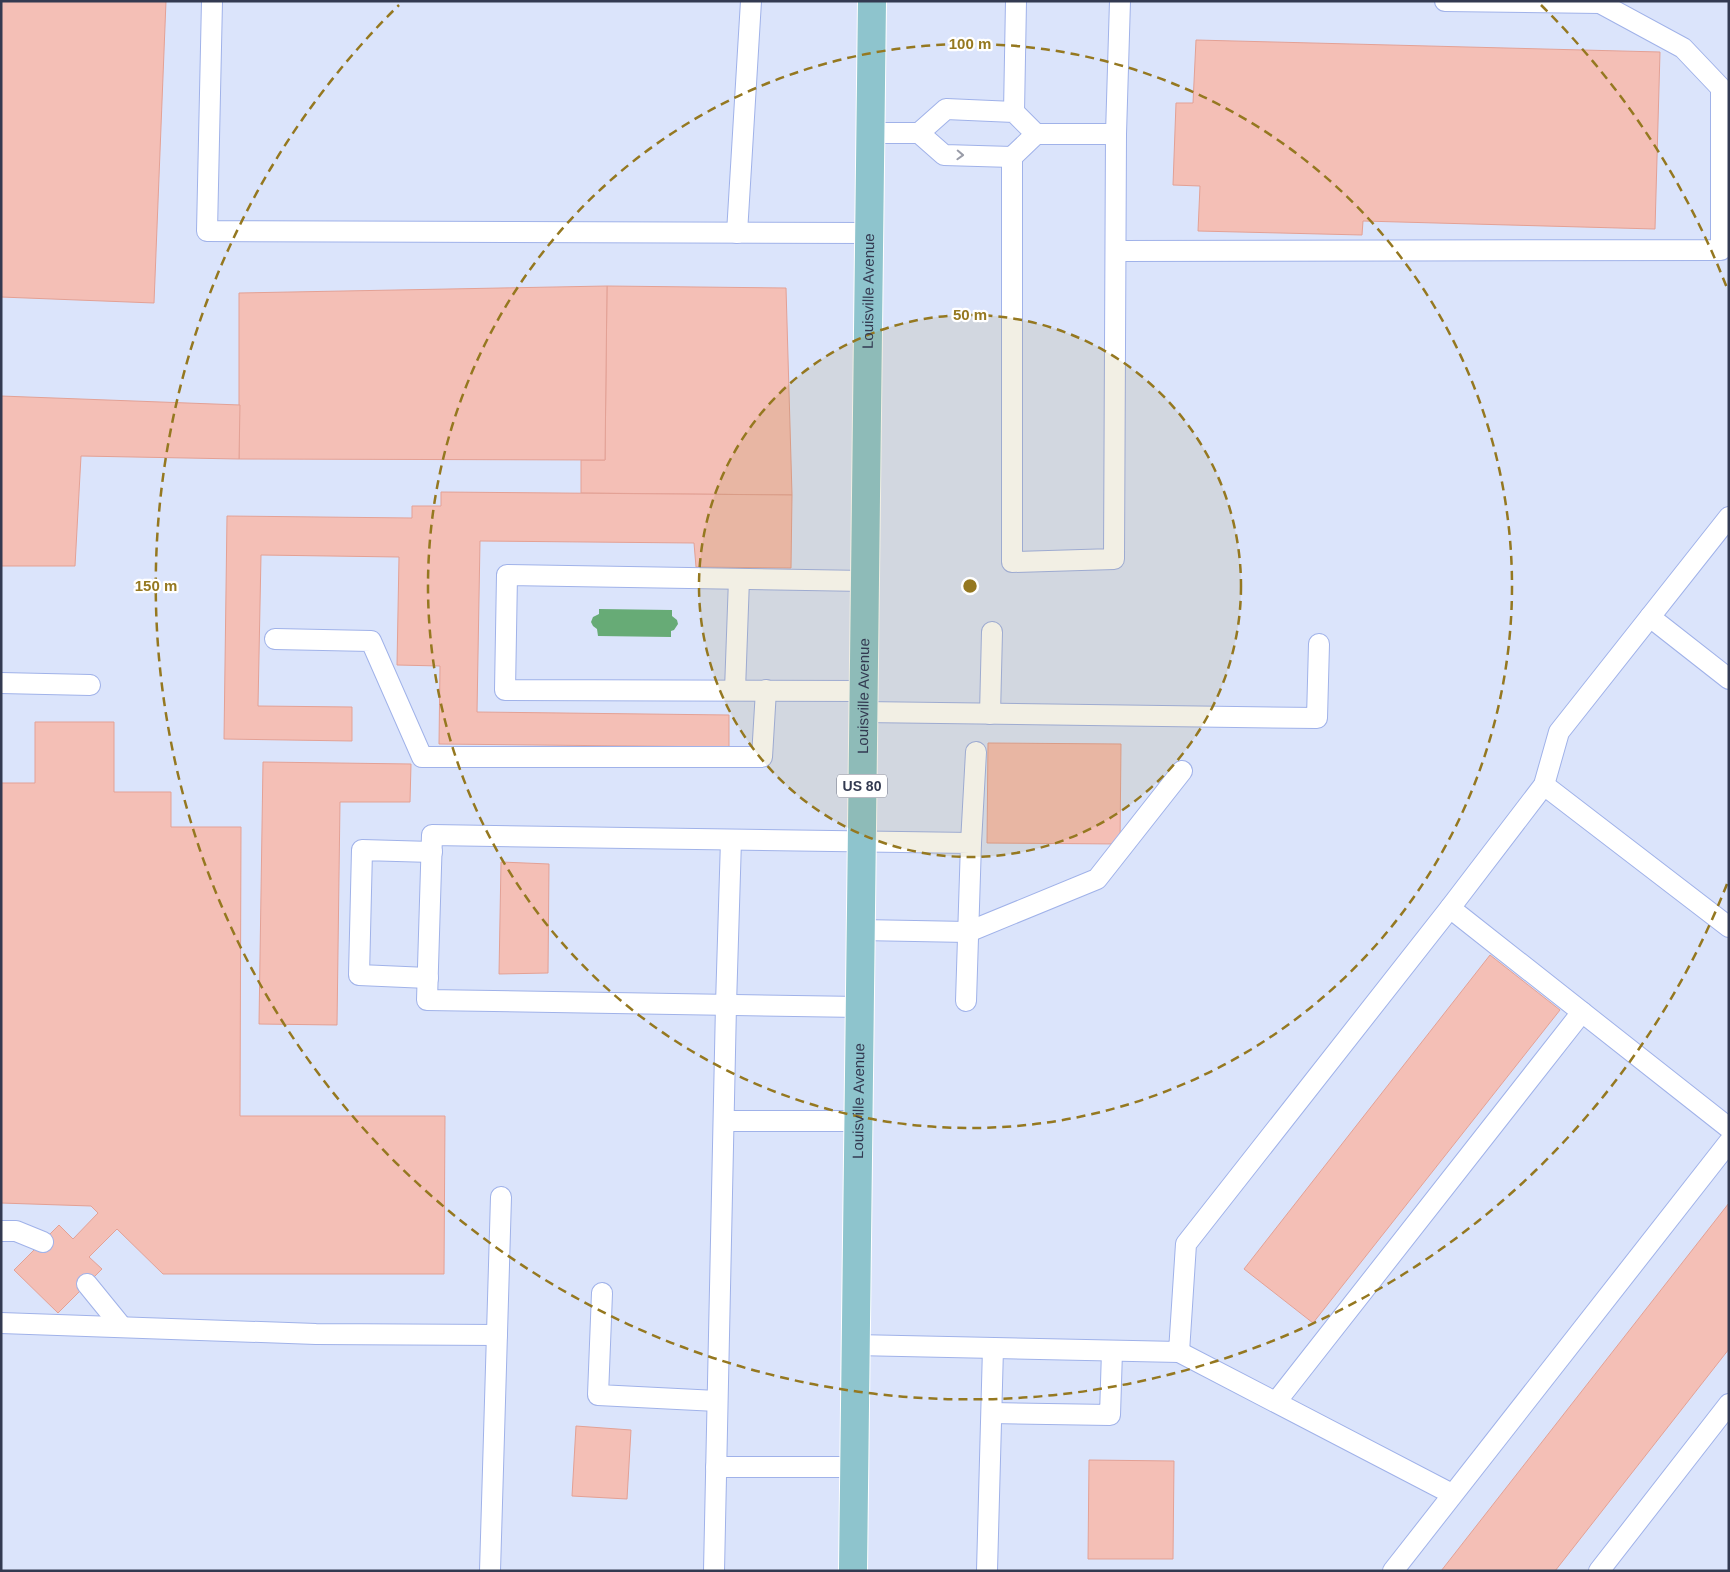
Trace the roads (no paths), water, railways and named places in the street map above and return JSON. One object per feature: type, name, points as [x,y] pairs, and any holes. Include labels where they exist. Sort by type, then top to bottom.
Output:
[{"type":"main road","name":"Louisville Avenue","points":[[853,1571],[872,1]]},
{"type":"lane","points":[[212,1],[207,231],[869,233]]},
{"type":"lane","points":[[737,233],[751,1]]},
{"type":"lane","points":[[1014,112],[1016,1]]},
{"type":"lane","points":[[1012,157],[1012,562],[1114,559],[1116,134],[1120,1]]},
{"type":"lane","points":[[1116,251],[1722,250],[1721,88],[1683,48],[1600,3],[1445,1]]},
{"type":"lane","points":[[919,133],[946,109],[1014,112],[1036,134]]},
{"type":"lane","points":[[870,133],[919,133],[944,155],[1012,157],[1036,134],[1116,134]]},
{"type":"lane","points":[[1179,1352],[1186,1244],[1450,908],[1544,785],[1559,732],[1729,517]]},
{"type":"lane","points":[[865,581],[507,575],[505,690],[766,690],[990,714],[1317,718],[1319,644]]},
{"type":"lane","points":[[735,690],[738,579]]},
{"type":"lane","points":[[1650,617],[1729,679]]},
{"type":"lane","points":[[990,714],[992,632]]},
{"type":"lane","points":[[275,639],[371,641],[422,757],[762,757],[766,690]]},
{"type":"lane","points":[[1,684],[90,685]]},
{"type":"lane","points":[[966,1001],[976,752]]},
{"type":"lane","points":[[861,930],[968,932],[1097,879],[1182,772]]},
{"type":"lane","points":[[1544,785],[1729,927]]},
{"type":"lane","points":[[860,1007],[427,1000],[432,835],[971,842]]},
{"type":"lane","points":[[714,1571],[731,840]]},
{"type":"lane","points":[[428,978],[359,975],[362,850],[432,852]]},
{"type":"lane","points":[[1450,908],[1729,1128]]},
{"type":"lane","points":[[1276,1402],[1582,1012]]},
{"type":"lane","points":[[724,1121],[858,1121]]},
{"type":"lane","points":[[1393,1571],[1729,1142]]},
{"type":"lane","points":[[490,1571],[501,1197]]},
{"type":"lane","points":[[1,1231],[16,1231],[43,1242]]},
{"type":"lane","points":[[87,1284],[122,1327]]},
{"type":"lane","points":[[602,1293],[598,1395],[718,1401]]},
{"type":"lane","points":[[1,1323],[316,1334],[497,1334]]},
{"type":"lane","points":[[856,1345],[1179,1352],[1452,1494]]},
{"type":"lane","points":[[987,1571],[994,1348]]},
{"type":"lane","points":[[992,1413],[1110,1415],[1112,1351]]},
{"type":"lane","points":[[1599,1571],[1729,1404]]},
{"type":"lane","points":[[716,1468],[854,1467]]}]
